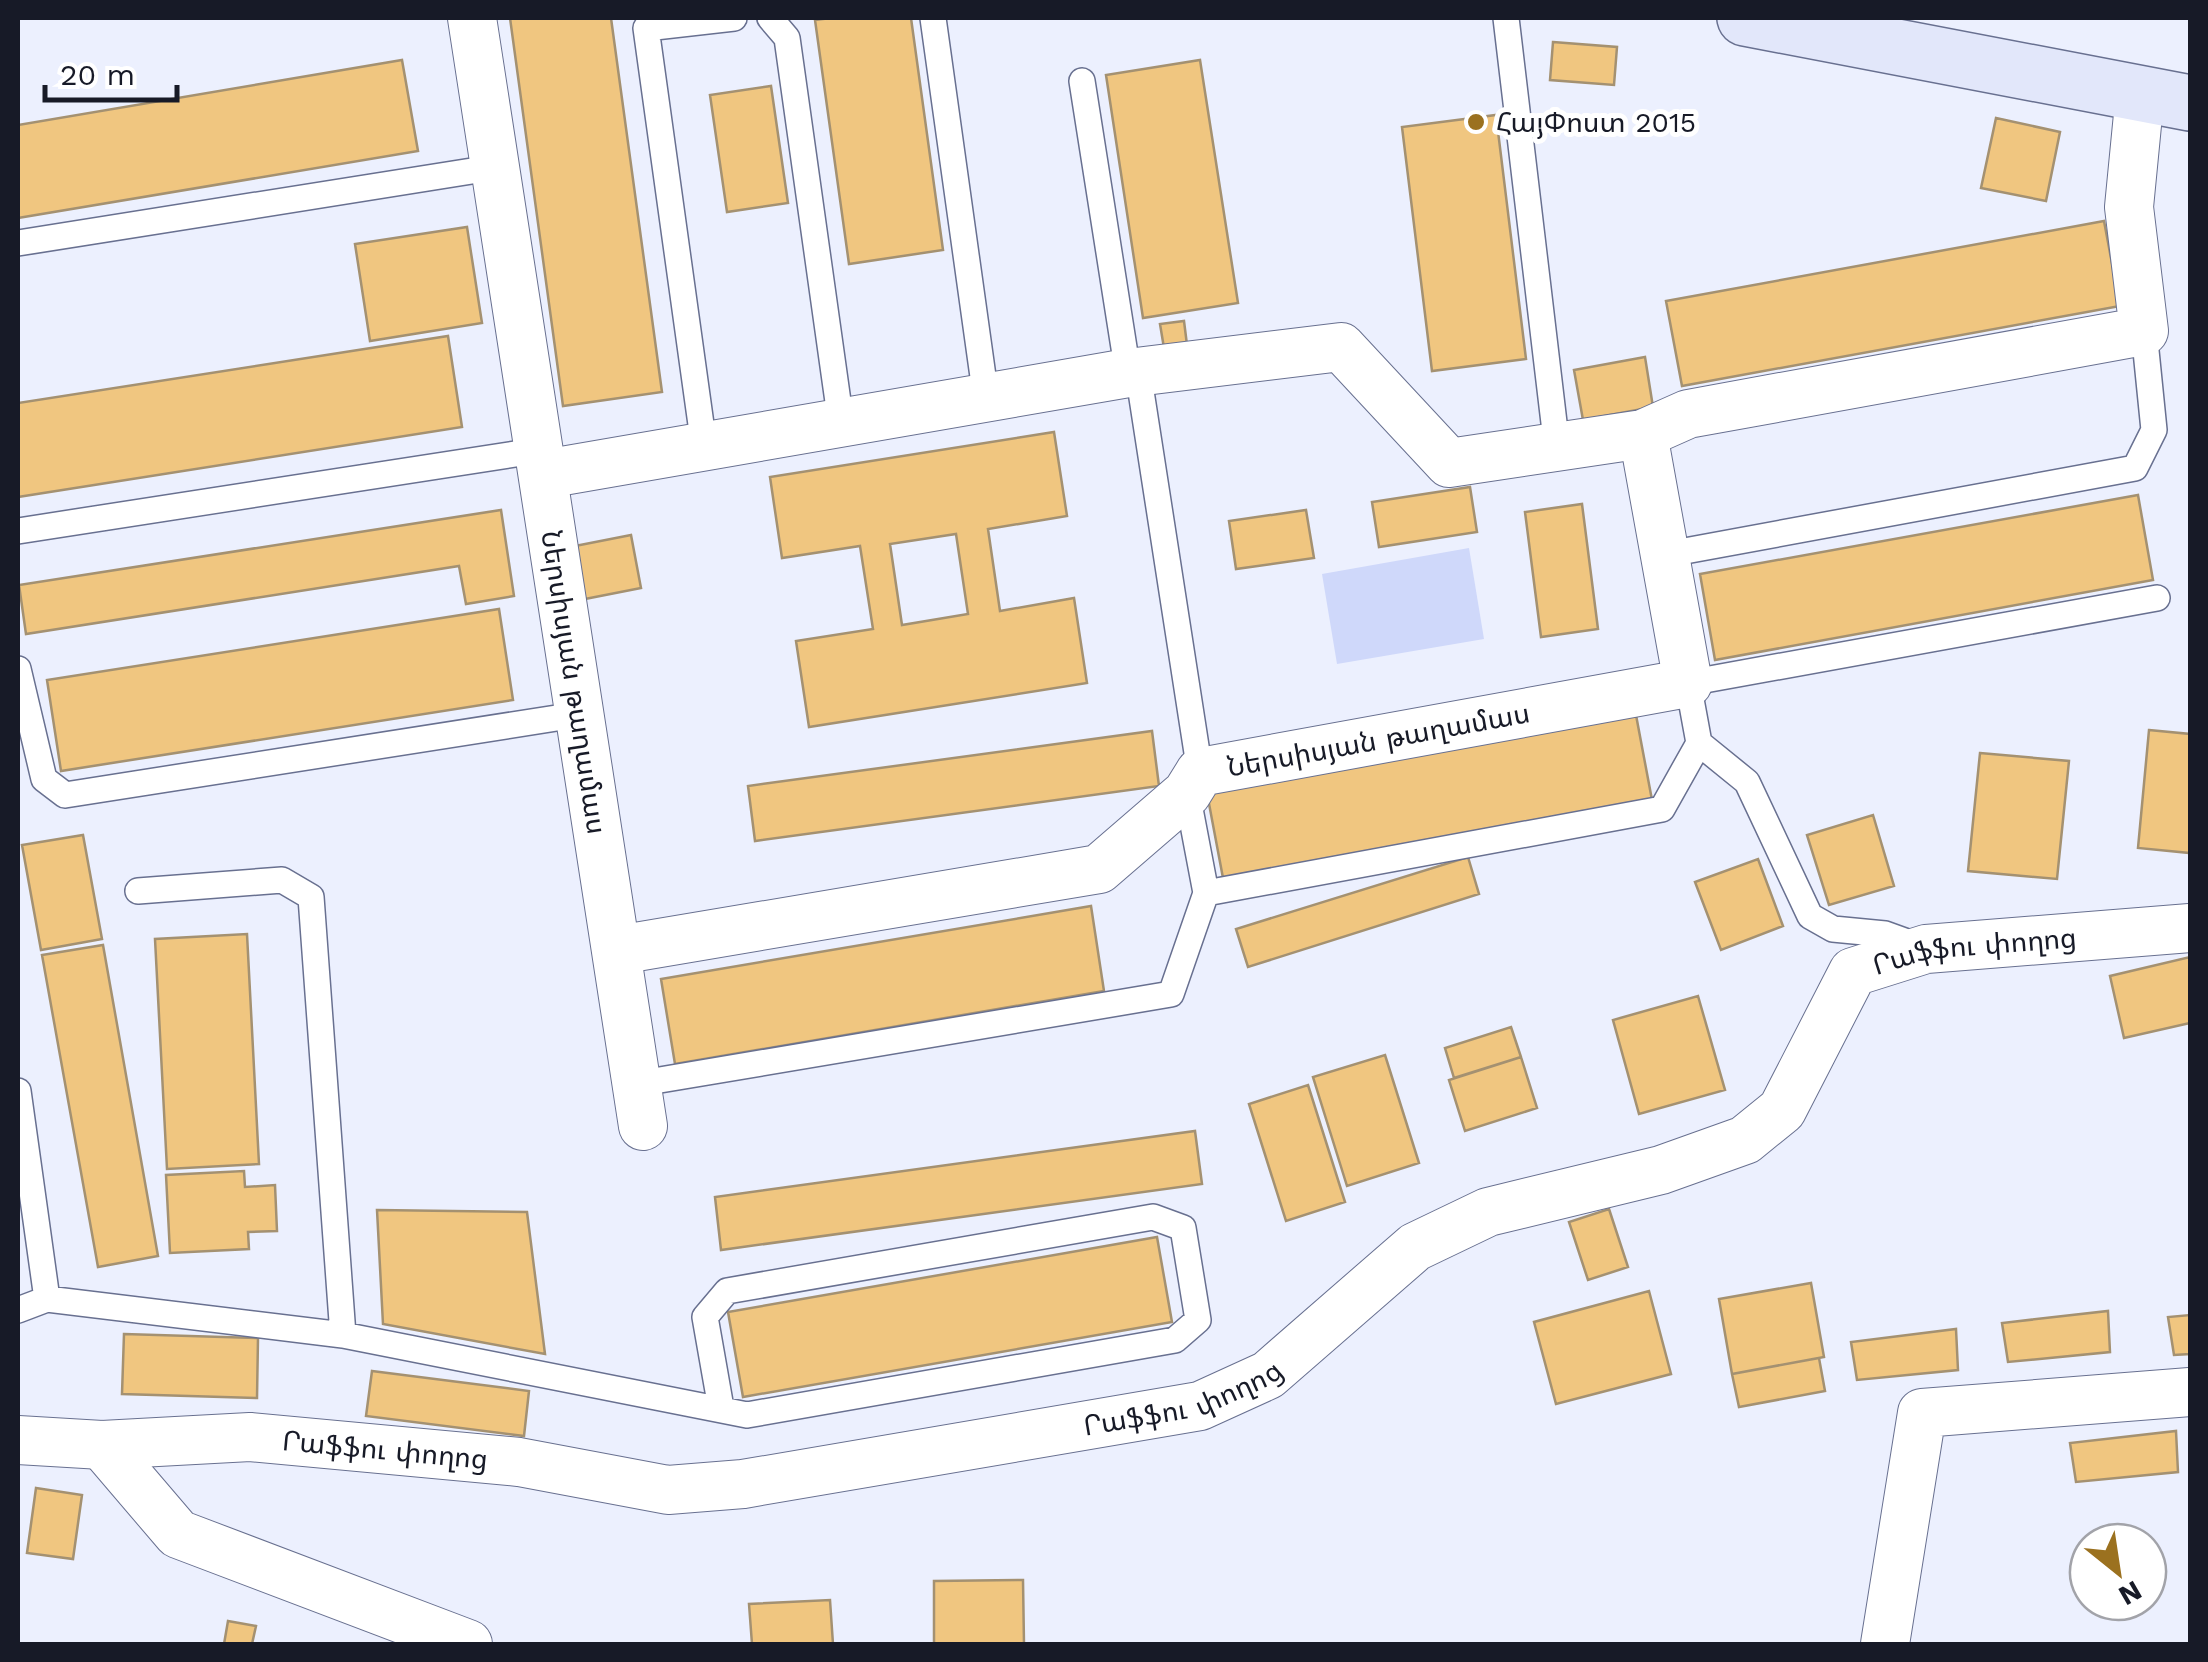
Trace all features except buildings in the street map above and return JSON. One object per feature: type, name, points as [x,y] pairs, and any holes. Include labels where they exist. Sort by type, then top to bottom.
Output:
[{"type":"street","name":"Ներսիսյան թաղամաս","points":[[472,18],[582,714],[639,1105]]},
{"type":"street","points":[[543,462],[704,446],[1133,372],[1341,347],[1450,463],[1642,434],[1688,414],[2144,331],[2130,207],[2165,99],[1746,18]]},
{"type":"street","points":[[1642,434],[1688,683]]},
{"type":"street","name":"Ներսիսյան թաղամաս","points":[[1194,783],[1688,683]]},
{"type":"street","points":[[618,950],[1099,869],[1194,783]]},
{"type":"street","name":"Րաֆֆու փողոց","points":[[18,1440],[102,1445],[250,1437],[519,1462],[668,1490],[743,1484],[1200,1406],[1268,1375],[1415,1247],[1488,1212],[1660,1170],[1745,1140],[1782,1110],[1853,972],[1926,948],[2190,928]]},
{"type":"street","points":[[1885,1644],[1922,1412],[2190,1392]]},
{"type":"street","points":[[102,1445],[178,1534],[468,1644]]},
{"type":"lane","points":[[704,446],[646,28],[734,18]]},
{"type":"lane","points":[[770,18],[786,38],[841,423]]},
{"type":"lane","points":[[933,18],[986,398]]},
{"type":"lane","points":[[1506,18],[1557,448]]},
{"type":"lane","points":[[639,1105],[1171,994],[1206,893],[1194,783],[1133,372],[1082,81]]},
{"type":"lane","points":[[18,242],[496,167]]},
{"type":"lane","points":[[1664,555],[2135,468],[2154,430],[2144,331]]},
{"type":"lane","points":[[18,531],[543,462]]},
{"type":"lane","points":[[1206,893],[1662,810],[1699,743],[1688,683],[2157,598]]},
{"type":"lane","points":[[18,669],[44,780],[64,795],[582,714]]},
{"type":"lane","points":[[1699,743],[1747,782],[1810,916],[1833,929],[1886,934],[1926,948]]},
{"type":"lane","points":[[138,890],[282,880],[311,897],[343,1335]]},
{"type":"lane","points":[[18,1091],[47,1299]]},
{"type":"lane","points":[[18,1310],[47,1299],[343,1335],[746,1415],[1175,1340],[1198,1320],[1183,1228],[1153,1217],[726,1291],[705,1316],[721,1408]]},
{"type":"shaded area","points":[[1469,548],[1484,639],[1337,664],[1322,574]]},
{"type":"place","name":"ՀայՓոստ 2015","points":[[1476,122]]}]
